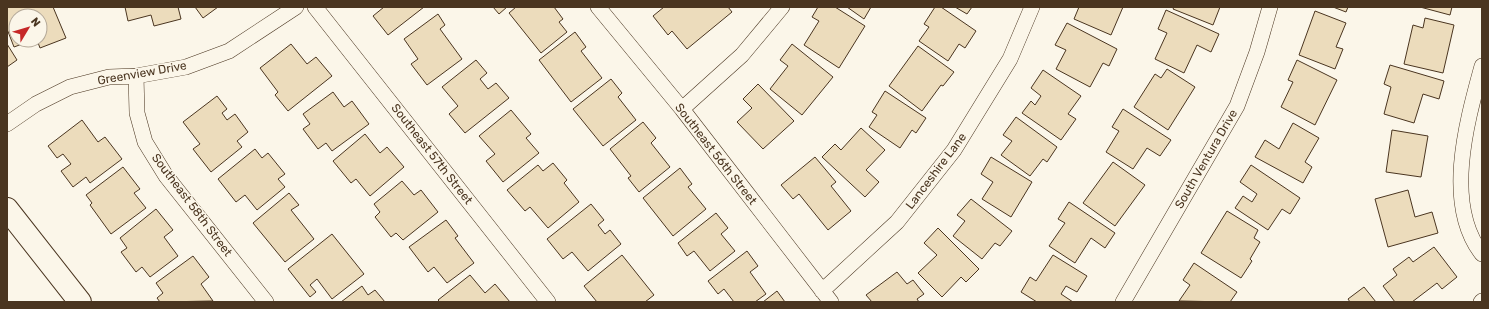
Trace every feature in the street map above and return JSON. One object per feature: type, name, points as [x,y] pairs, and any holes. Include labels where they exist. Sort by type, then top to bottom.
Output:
[{"type":"main road","points":[[7,208],[80,302]]},
{"type":"street","name":"Greenview Drive","points":[[7,124],[36,104],[70,87],[109,77],[136,76],[186,67],[229,51],[296,7]]},
{"type":"street","name":"Southeast 57th Street","points":[[315,7],[548,302]]},
{"type":"street","name":"Southeast 56th Street","points":[[598,7],[682,109],[826,296]]},
{"type":"street","points":[[682,109],[742,55],[782,7]]},
{"type":"street","name":"Lanceshire Lane","points":[[826,296],[897,222],[954,150],[1010,59],[1032,7]]},
{"type":"street","name":"South Ventura Drive","points":[[1123,302],[1237,106],[1257,52],[1270,7]]},
{"type":"street","points":[[1482,66],[1462,155],[1461,178],[1464,214],[1476,246],[1482,254]]},
{"type":"street","name":"Southeast 58th Street","points":[[136,76],[137,113],[145,142],[166,176],[266,302]]},
{"type":"building","points":[[7,7],[53,7],[66,38],[48,45],[48,8],[8,8],[8,32]]},
{"type":"building","points":[[125,7],[178,7],[181,19],[154,26],[151,15],[128,21]]},
{"type":"building","points":[[195,7],[218,7],[203,18]]},
{"type":"building","points":[[384,7],[424,7],[388,35],[373,16]]},
{"type":"building","points":[[493,7],[507,7],[499,14]]},
{"type":"building","points":[[516,7],[554,7],[563,19],[559,22],[567,32],[541,53],[509,13]]},
{"type":"building","points":[[664,7],[728,7],[732,12],[687,49],[672,31],[668,35],[653,16]]},
{"type":"building","points":[[818,7],[835,7],[865,26],[839,68],[804,45],[819,21],[812,17]]},
{"type":"building","points":[[847,7],[871,7],[864,19]]},
{"type":"building","points":[[935,7],[941,7],[976,31],[965,48],[959,44],[948,61],[919,41],[929,27],[924,24]]},
{"type":"building","points":[[955,7],[972,7],[967,14]]},
{"type":"building","points":[[1079,7],[1123,7],[1111,35],[1074,19]]},
{"type":"building","points":[[1174,7],[1220,7],[1213,25],[1173,9]]},
{"type":"building","points":[[1333,7],[1348,7],[1346,12]]},
{"type":"building","points":[[1420,7],[1452,7],[1450,15]]},
{"type":"building","points":[[1166,10],[1219,34],[1211,52],[1197,45],[1184,73],[1155,59],[1167,33],[1158,29]]},
{"type":"building","points":[[1315,11],[1346,23],[1336,47],[1343,49],[1335,69],[1299,55]]},
{"type":"building","points":[[438,14],[445,25],[440,29],[462,59],[427,85],[411,64],[418,59],[404,39]]},
{"type":"building","points":[[1425,18],[1454,25],[1443,73],[1404,64],[1413,25],[1423,28]]},
{"type":"building","points":[[1067,23],[1117,49],[1109,66],[1103,63],[1090,87],[1056,69],[1066,50],[1055,45]]},
{"type":"building","points":[[575,32],[586,47],[581,51],[602,78],[571,102],[539,60]]},
{"type":"building","points":[[7,44],[8,48],[17,60],[7,67]]},
{"type":"building","points":[[291,44],[307,64],[316,57],[332,76],[288,111],[275,95],[278,92],[260,68]]},
{"type":"building","points":[[792,44],[833,77],[802,115],[770,89],[788,66],[780,60]]},
{"type":"building","points":[[918,46],[954,72],[943,86],[941,85],[922,111],[889,86]]},
{"type":"building","points":[[476,60],[487,73],[480,79],[488,89],[496,83],[509,98],[465,133],[449,114],[458,106],[442,87]]},
{"type":"building","points":[[1297,60],[1337,80],[1315,125],[1281,107],[1293,82],[1288,80]]},
{"type":"building","points":[[1390,65],[1444,81],[1439,99],[1423,94],[1414,123],[1384,114],[1391,87],[1384,84]]},
{"type":"building","points":[[1167,69],[1195,87],[1168,130],[1134,107],[1155,74],[1161,78]]},
{"type":"building","points":[[1043,70],[1081,96],[1068,114],[1076,119],[1061,140],[1022,113],[1031,101],[1035,105],[1041,96],[1031,88]]},
{"type":"building","points":[[611,79],[622,93],[618,97],[636,120],[603,146],[573,109]]},
{"type":"building","points":[[758,84],[794,121],[763,149],[737,122],[752,108],[743,99]]},
{"type":"building","points":[[885,91],[926,118],[916,133],[912,130],[900,148],[869,127],[877,115],[872,112]]},
{"type":"building","points":[[333,92],[344,107],[352,101],[369,124],[332,151],[326,143],[318,149],[303,129],[310,124],[303,114]]},
{"type":"building","points":[[217,96],[227,109],[222,113],[227,120],[235,114],[248,132],[237,141],[242,147],[211,172],[193,149],[200,144],[183,122]]},
{"type":"building","points":[[1123,109],[1171,140],[1160,156],[1147,148],[1133,169],[1106,152],[1119,131],[1112,127]]},
{"type":"building","points":[[511,110],[531,134],[526,138],[539,153],[503,182],[486,161],[495,154],[479,136]]},
{"type":"building","points":[[1016,117],[1057,147],[1047,162],[1043,159],[1030,176],[1001,155],[1012,141],[1003,135]]},
{"type":"building","points":[[82,120],[98,142],[105,137],[122,159],[90,183],[86,177],[73,187],[61,171],[71,164],[63,154],[57,158],[48,146]]},
{"type":"building","points":[[643,122],[656,138],[651,143],[670,167],[639,192],[628,178],[631,176],[610,149]]},
{"type":"building","points":[[1293,123],[1319,138],[1305,162],[1312,167],[1303,183],[1255,157],[1265,140],[1279,149]]},
{"type":"building","points":[[861,128],[885,150],[866,170],[879,182],[865,197],[822,157],[835,144],[841,150]]},
{"type":"building","points":[[1392,130],[1428,136],[1421,177],[1386,172]]},
{"type":"building","points":[[365,134],[380,153],[387,147],[404,167],[370,196],[356,179],[351,183],[333,161]]},
{"type":"building","points":[[255,149],[262,158],[268,153],[285,174],[278,179],[285,187],[257,210],[245,195],[236,202],[218,179]]},
{"type":"building","points":[[815,157],[836,182],[831,186],[851,211],[828,230],[799,194],[793,199],[781,185]]},
{"type":"building","points":[[991,157],[1032,182],[1011,217],[982,199],[993,182],[981,174]]},
{"type":"building","points":[[1113,162],[1145,185],[1115,226],[1083,203]]},
{"type":"building","points":[[553,163],[567,180],[564,183],[579,202],[548,228],[530,207],[525,211],[507,190],[538,165],[543,171]]},
{"type":"building","points":[[1251,165],[1300,198],[1290,214],[1282,209],[1268,230],[1235,208],[1243,196],[1252,202],[1257,194],[1240,182]]},
{"type":"building","points":[[123,167],[140,189],[134,193],[146,208],[111,234],[90,205],[92,203],[86,195]]},
{"type":"building","points":[[680,168],[692,184],[688,187],[706,209],[673,236],[643,198]]},
{"type":"building","points":[[402,181],[414,195],[421,190],[438,212],[403,240],[396,233],[391,237],[375,217],[380,212],[374,204]]},
{"type":"building","points":[[1408,190],[1415,217],[1432,212],[1438,233],[1388,247],[1375,199]]},
{"type":"building","points":[[289,193],[299,205],[291,210],[314,239],[285,262],[253,223]]},
{"type":"building","points":[[971,199],[1012,231],[1000,246],[995,243],[982,259],[953,236],[965,221],[957,215]]},
{"type":"building","points":[[1069,202],[1115,233],[1105,248],[1091,238],[1075,263],[1049,246],[1065,223],[1058,219]]},
{"type":"building","points":[[591,204],[604,220],[598,225],[605,234],[610,230],[621,244],[588,271],[572,252],[563,259],[547,239]]},
{"type":"building","points":[[156,209],[173,230],[164,237],[178,256],[150,277],[142,267],[136,272],[121,252],[127,248],[120,238]]},
{"type":"building","points":[[1227,211],[1258,230],[1254,238],[1260,242],[1250,259],[1252,261],[1241,278],[1201,253]]},
{"type":"building","points":[[716,213],[728,228],[721,234],[735,251],[710,271],[694,251],[687,256],[678,243]]},
{"type":"building","points":[[446,220],[458,236],[455,238],[474,263],[447,283],[434,267],[428,272],[409,247]]},
{"type":"building","points":[[938,228],[979,269],[966,282],[961,277],[942,297],[918,273],[937,255],[924,243]]},
{"type":"building","points":[[332,234],[364,274],[332,299],[317,279],[310,285],[316,292],[310,297],[288,269]]},
{"type":"building","points":[[1434,247],[1457,277],[1442,289],[1437,283],[1412,302],[1395,302],[1383,286],[1397,275],[1393,269],[1409,257],[1413,262]]},
{"type":"building","points":[[747,251],[758,266],[750,272],[766,294],[755,302],[734,302],[724,289],[718,294],[708,281]]},
{"type":"building","points":[[622,255],[654,295],[645,302],[597,302],[584,286]]},
{"type":"building","points":[[1053,255],[1087,276],[1077,292],[1066,286],[1061,294],[1073,302],[1037,302],[1021,292],[1030,277],[1036,281]]},
{"type":"building","points":[[193,256],[209,277],[201,284],[213,301],[160,302],[157,298],[163,293],[156,283]]},
{"type":"building","points":[[1194,263],[1237,292],[1230,302],[1179,301],[1190,285],[1183,280]]},
{"type":"building","points":[[897,272],[907,284],[913,280],[924,294],[917,299],[919,302],[872,302],[866,295]]},
{"type":"building","points":[[470,275],[485,293],[495,284],[510,302],[440,302],[438,300]]},
{"type":"building","points":[[362,286],[368,295],[375,290],[385,302],[341,302]]},
{"type":"building","points":[[1364,287],[1376,302],[1350,302],[1348,299]]},
{"type":"building","points":[[777,291],[785,302],[763,302]]}]
